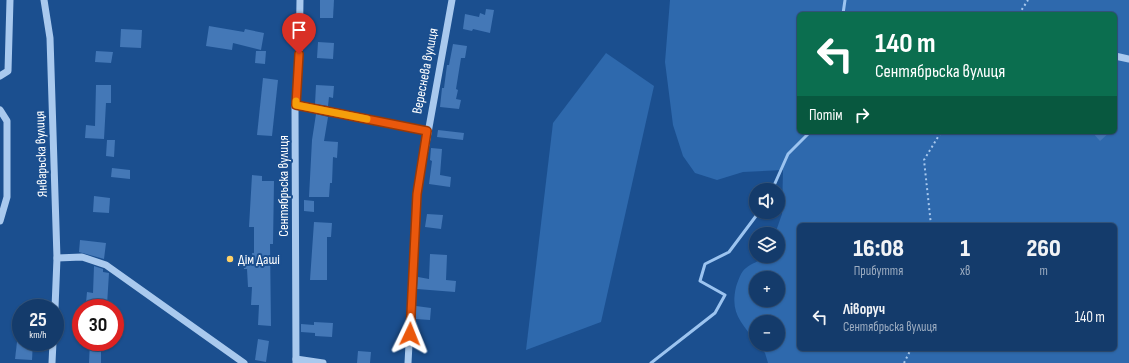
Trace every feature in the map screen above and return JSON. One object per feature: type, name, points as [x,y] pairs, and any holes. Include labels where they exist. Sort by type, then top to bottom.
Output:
[{"type":"street","points":[[0,76],[8,71],[10,0]]},
{"type":"street","name":"Январьска вулиця","points":[[44,0],[50,38],[57,258],[55,299]]},
{"type":"street","name":"Сентябрьска вулиця","points":[[296,361],[296,105],[299,67],[300,0]]},
{"type":"street","name":"Вереснева вулиця","points":[[408,363],[412,261],[417,194],[427,131],[452,0]]},
{"type":"street","points":[[1117,56],[1129,59]]},
{"type":"street","points":[[296,105],[427,131]]},
{"type":"street","points":[[0,110],[7,120],[7,197],[0,221]]},
{"type":"street","points":[[57,258],[82,257],[106,265],[244,363]]},
{"type":"street","points":[[52,363],[53,351]]},
{"type":"street","points":[[296,361],[323,363]]},
{"type":"path","points":[[1019,12],[1028,0]]},
{"type":"path","points":[[931,223],[924,160],[939,134]]},
{"type":"path","points":[[904,363],[909,351]]},
{"type":"shaded area","points":[[670,0],[1129,0],[1129,363],[768,363],[763,351],[785,351],[785,315],[749,315],[749,333],[741,323],[734,304],[736,287],[744,269],[754,263],[785,263],[785,227],[777,227],[780,219],[785,219],[785,183],[783,183],[783,170],[743,172],[717,180],[695,173],[683,156],[673,125],[665,62]]},
{"type":"shaded area","points":[[606,53],[654,86],[601,322],[526,350],[553,123]]},
{"type":"building","points":[[320,0],[334,0],[333,18],[320,18]]},
{"type":"building","points":[[486,9],[494,10],[490,33],[473,29],[472,31],[463,29],[465,14],[479,17],[480,13],[485,15]]},
{"type":"building","points":[[209,26],[244,32],[245,29],[264,33],[261,50],[233,43],[232,50],[206,46]]},
{"type":"building","points":[[121,29],[142,30],[141,48],[120,47]]},
{"type":"building","points":[[318,42],[334,43],[333,59],[317,58]]},
{"type":"building","points":[[453,44],[467,46],[465,58],[461,58],[456,89],[458,90],[456,99],[461,100],[459,109],[440,107],[442,88],[444,88],[447,65],[449,65]]},
{"type":"building","points":[[96,51],[113,52],[111,63],[95,62]]},
{"type":"building","points":[[256,51],[266,51],[265,64],[255,63]]},
{"type":"building","points":[[263,78],[278,80],[272,136],[257,135]]},
{"type":"building","points":[[96,85],[111,85],[111,103],[106,103],[104,139],[85,138],[86,125],[95,126]]},
{"type":"building","points":[[316,85],[334,86],[333,98],[329,97],[328,106],[315,104]]},
{"type":"building","points":[[316,114],[328,117],[324,141],[338,142],[337,158],[333,157],[332,183],[330,183],[329,197],[309,197],[312,140]]},
{"type":"building","points":[[438,130],[464,133],[463,140],[437,137]]},
{"type":"building","points":[[1094,134],[1108,134],[1100,141]]},
{"type":"building","points":[[107,140],[115,140],[114,157],[106,156]]},
{"type":"building","points":[[431,148],[442,149],[440,175],[451,177],[450,187],[429,184],[432,161],[430,160]]},
{"type":"building","points":[[112,168],[130,170],[130,179],[111,177]]},
{"type":"building","points":[[252,175],[262,176],[262,181],[274,181],[273,244],[270,244],[271,326],[258,325],[259,305],[251,305],[252,287],[248,287],[247,269],[244,269],[243,261],[253,260],[252,253],[254,253],[254,227],[249,227]]},
{"type":"building","points":[[94,196],[110,198],[109,213],[93,212]]},
{"type":"building","points":[[304,200],[314,201],[314,212],[304,211]]},
{"type":"building","points":[[427,214],[443,215],[441,229],[425,227]]},
{"type":"building","points":[[314,222],[332,223],[331,237],[327,237],[327,280],[310,280]]},
{"type":"building","points":[[80,240],[106,243],[104,259],[79,252]]},
{"type":"building","points":[[430,254],[447,255],[446,280],[456,281],[455,292],[417,289],[418,277],[429,279]]},
{"type":"building","points":[[94,266],[103,269],[103,272],[109,273],[107,299],[86,299],[87,292],[93,293]]},
{"type":"building","points":[[416,306],[431,308],[430,320],[416,319]]},
{"type":"building","points":[[314,322],[333,323],[332,337],[315,336],[315,333],[301,332],[301,324],[314,325]]},
{"type":"building","points":[[258,339],[269,341],[266,362],[255,360]]},
{"type":"building","points":[[16,351],[32,351],[32,360],[15,359]]},
{"type":"building","points":[[90,351],[101,351],[101,363],[89,363]]},
{"type":"building","points":[[358,351],[371,352],[370,363],[357,363]]},
{"type":"waterway","points":[[843,12],[845,0]]},
{"type":"waterway","points":[[775,183],[788,154],[808,134]]},
{"type":"waterway","points":[[651,363],[715,313],[725,295],[700,281],[705,264],[729,252],[754,219]]},
{"type":"slow traffic","points":[[296,101],[296,105],[367,119]]},
{"type":"place","name":"Дім Даші","points":[[230,259]]},
{"type":"route","points":[[299,54],[296,105],[427,131],[417,194],[412,261],[410,334]]}]
